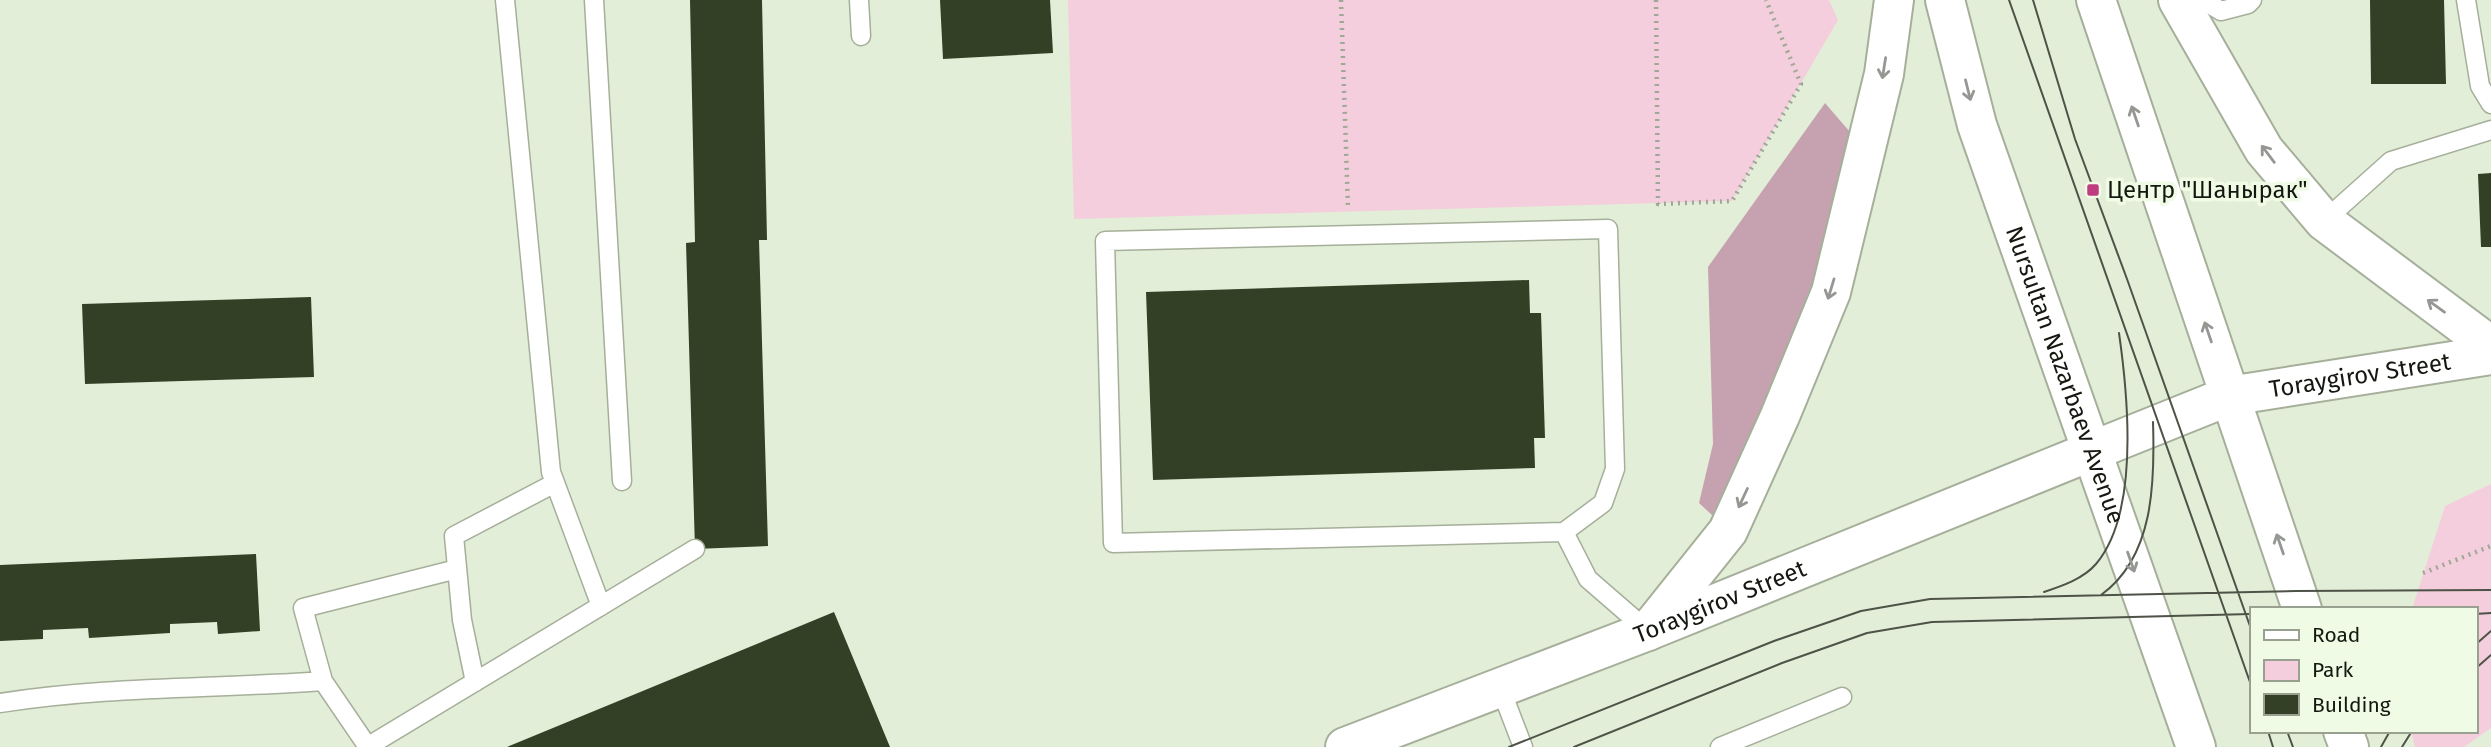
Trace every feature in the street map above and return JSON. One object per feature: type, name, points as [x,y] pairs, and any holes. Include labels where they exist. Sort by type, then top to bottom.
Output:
[{"type":"main road","points":[[1648,631],[1728,531],[1780,416],[1831,292],[1884,74],[1894,0]]},
{"type":"main road","name":"Nursultan Nazarbaev Avenue","points":[[1945,0],[1977,125],[2196,747]]},
{"type":"main road","points":[[2096,0],[2301,607]]},
{"type":"main road","points":[[2178,0],[2264,150],[2325,221],[2491,346]]},
{"type":"main road","name":"Toraygirov Street","points":[[1345,747],[1648,631],[2229,396],[2491,355]]},
{"type":"lane","points":[[505,0],[551,472],[601,606]]},
{"type":"lane","points":[[594,0],[622,481]]},
{"type":"lane","points":[[859,0],[860,36]]},
{"type":"lane","points":[[2203,0],[2221,11],[2248,4],[2252,0]]},
{"type":"lane","points":[[2466,0],[2480,86],[2491,104]]},
{"type":"lane","points":[[2325,221],[2391,161],[2491,130]]},
{"type":"lane","points":[[1608,229],[1615,469],[1603,503],[1564,532],[1113,543],[1105,241],[1608,229]]},
{"type":"lane","points":[[475,682],[462,620],[454,536],[555,482]]},
{"type":"lane","points":[[1564,532],[1588,579],[1648,631]]},
{"type":"lane","points":[[457,569],[303,608],[323,681],[367,747],[695,549]]},
{"type":"lane","points":[[0,703],[43,696],[323,681]]},
{"type":"lane","points":[[1500,687],[1523,747]]},
{"type":"lane","points":[[1720,747],[1842,697]]},
{"type":"path","points":[[1341,0],[1348,212]]},
{"type":"path","points":[[1656,0],[1658,204],[1732,201],[1801,84],[1766,0]]},
{"type":"path","points":[[2423,573],[2491,546]]},
{"type":"green space","points":[[1068,0],[1829,0],[1838,20],[1732,201],[1074,219]]},
{"type":"green space","points":[[2491,484],[2491,728],[2464,747],[2415,747],[2412,733],[2477,733],[2477,607],[2413,607],[2445,506]]},
{"type":"shaded area","points":[[1825,103],[1850,132],[1813,290],[1764,419],[1713,516],[1699,503],[1713,444],[1708,267]]},
{"type":"building","points":[[690,0],[762,0],[767,240],[759,240],[768,546],[695,549],[686,243],[695,242]]},
{"type":"building","points":[[940,0],[1050,0],[1053,53],[943,59]]},
{"type":"building","points":[[2370,0],[2444,0],[2446,84],[2371,84]]},
{"type":"building","points":[[2491,173],[2491,247],[2481,247],[2478,174]]},
{"type":"building","points":[[1529,280],[1530,313],[1541,313],[1545,438],[1534,438],[1535,468],[1153,480],[1146,292]]},
{"type":"building","points":[[311,297],[314,377],[85,384],[82,304]]},
{"type":"building","points":[[256,554],[260,631],[218,634],[217,622],[170,624],[170,633],[89,638],[88,628],[43,630],[43,639],[0,641],[0,565]]},
{"type":"building","points":[[834,612],[890,747],[507,747]]},
{"type":"tram line","points":[[2009,0],[2250,682]]},
{"type":"tram line","points":[[2033,0],[2075,139],[2250,626]]},
{"type":"tram line","points":[[2044,592],[2079,578],[2096,564],[2110,542],[2119,515],[2125,485],[2127,453],[2125,388],[2119,333]]},
{"type":"tram line","points":[[2101,595],[2119,579],[2132,560],[2148,517],[2153,469],[2153,422]]},
{"type":"tram line","points":[[1509,747],[1774,641],[1861,611],[1930,599],[2296,591],[2491,590]]},
{"type":"tram line","points":[[2477,614],[2491,613]]},
{"type":"tram line","points":[[1574,747],[1782,663],[1867,633],[1932,622],[2250,614]]},
{"type":"tram line","points":[[2477,643],[2491,631]]},
{"type":"tram line","points":[[2477,667],[2491,655]]},
{"type":"tram line","points":[[2269,733],[2273,747]]},
{"type":"tram line","points":[[2288,733],[2293,747]]},
{"type":"tram line","points":[[2381,747],[2389,733]]},
{"type":"tram line","points":[[2402,747],[2411,733]]},
{"type":"place","name":"Центр \"Шанырак\"","points":[[2093,190]]}]
